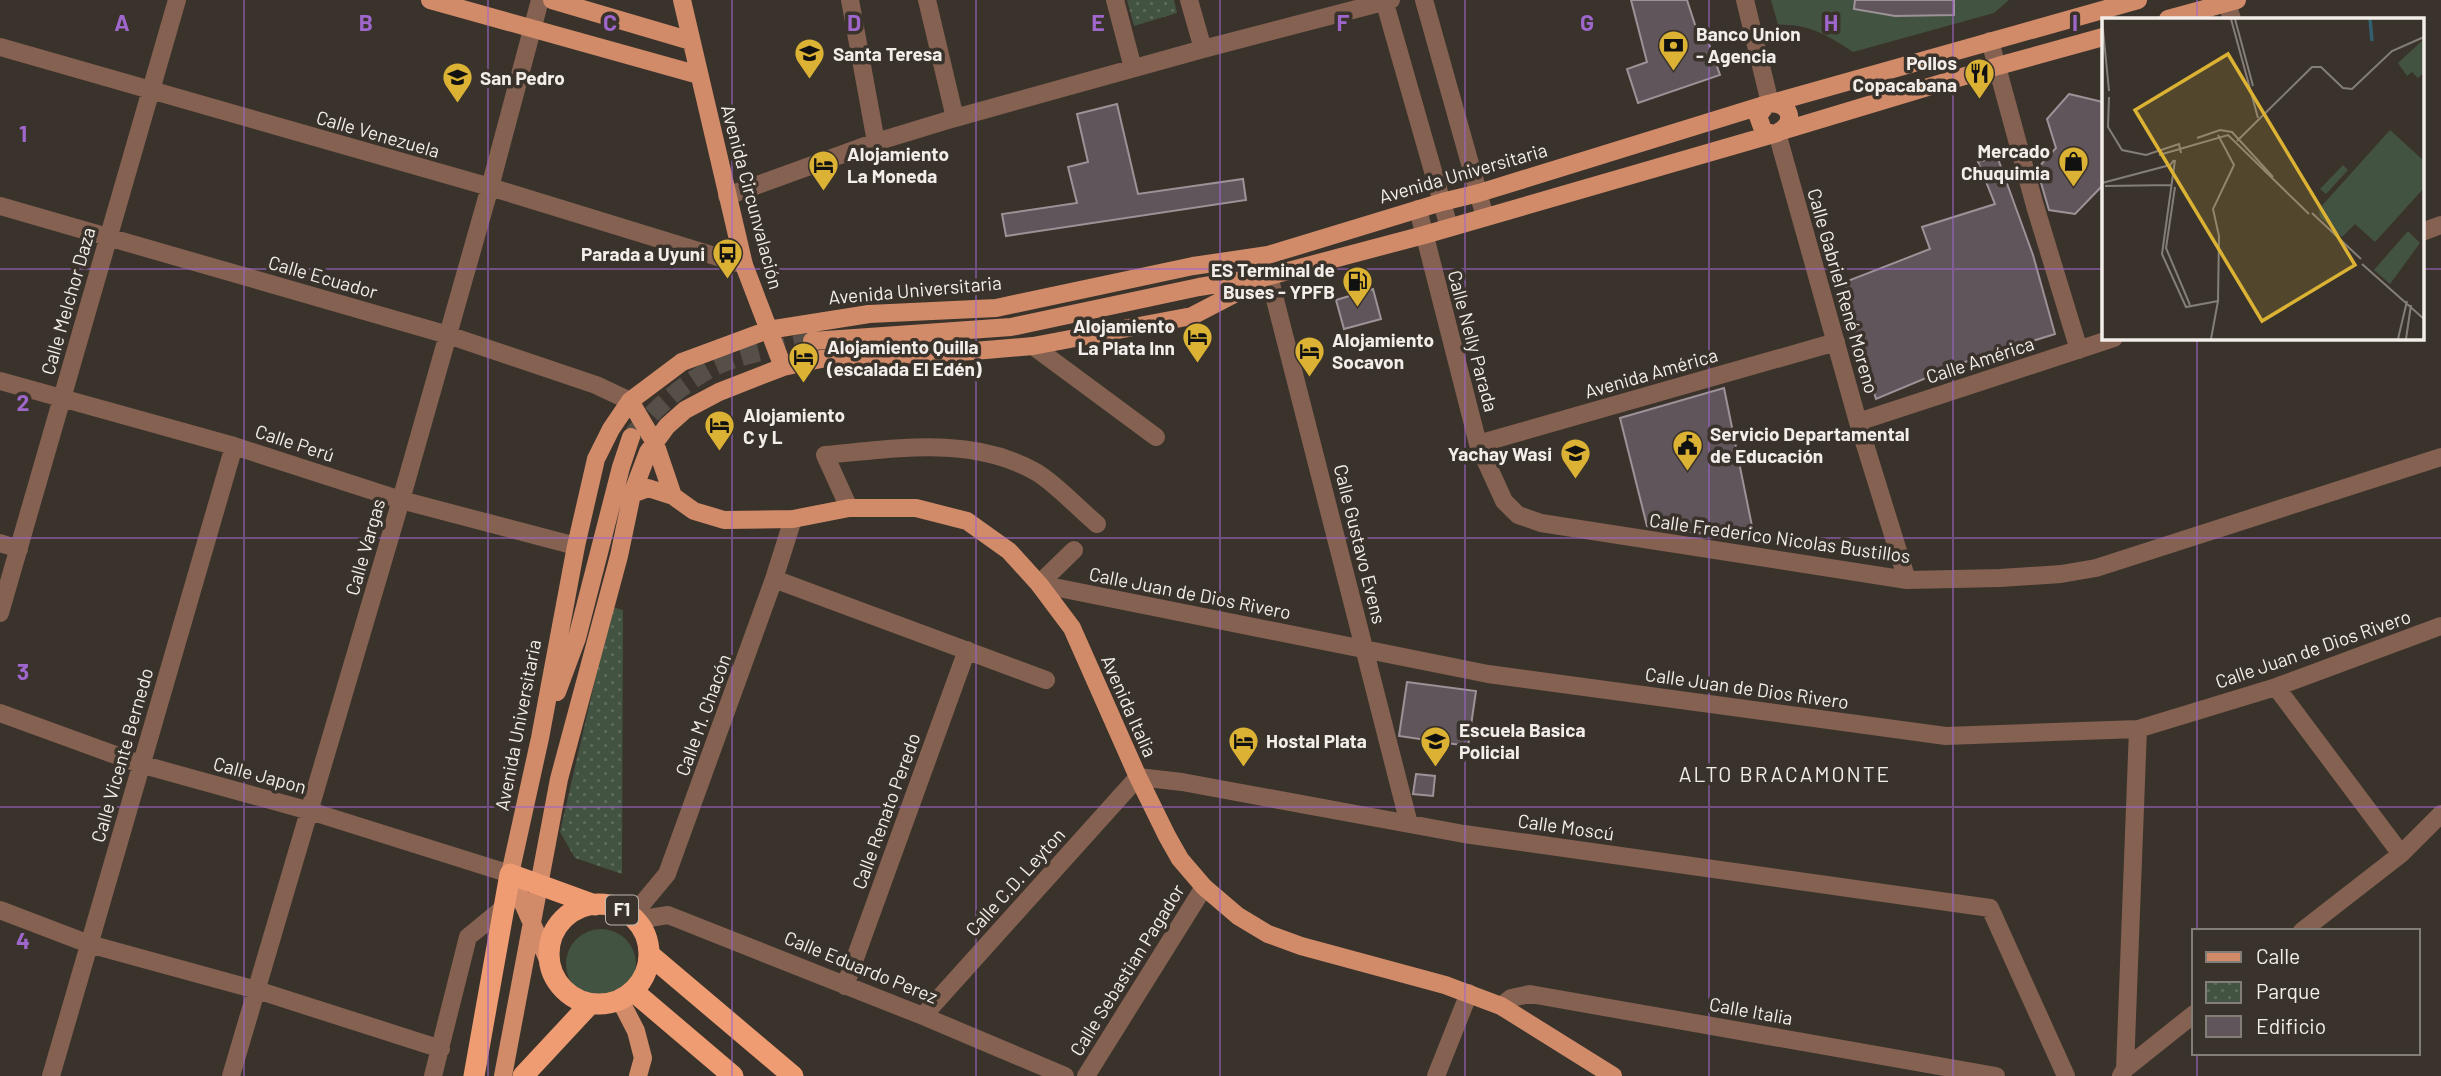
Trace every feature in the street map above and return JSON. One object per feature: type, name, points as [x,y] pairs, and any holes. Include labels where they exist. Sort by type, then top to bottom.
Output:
[{"type":"highway","name":"F1","points":[[510,874],[596,905]]},
{"type":"highway","name":"Avenida Universitaria","points":[[474,1076],[510,874]]},
{"type":"highway","name":"F1","points":[[550,964],[549,948],[553,934],[561,921],[573,911],[603,904],[619,908],[635,918],[648,941],[650,955],[793,1076]]},
{"type":"highway","points":[[550,964],[555,978],[564,990],[576,999],[590,1004],[606,1004],[627,996],[642,981],[650,955]]},
{"type":"highway","points":[[627,996],[733,1076]]},
{"type":"highway","points":[[523,1076],[590,1004]]},
{"type":"main road","points":[[430,0],[699,75]]},
{"type":"main road","points":[[552,0],[691,41]]},
{"type":"main road","name":"Avenida Circunvalación","points":[[682,0],[744,265],[783,367]]},
{"type":"main road","name":"Avenida Universitaria","points":[[510,874],[596,459],[611,429],[630,401],[682,362],[768,330],[869,314],[996,308],[1193,266],[1268,255],[1770,103],[2138,0]]},
{"type":"main road","points":[[2173,18],[2230,6]]},
{"type":"main road","points":[[812,341],[1011,327],[1199,286],[1269,276],[1424,235],[2102,37]]},
{"type":"main road","points":[[1770,103],[1782,105],[1788,113],[1788,123],[1777,133]]},
{"type":"main road","points":[[1199,286],[1268,255]]},
{"type":"main road","points":[[503,1076],[559,779],[619,556],[632,494],[649,452],[667,426],[685,410],[719,392],[783,367],[821,359],[1032,346],[1192,316],[1269,276]]},
{"type":"main road","points":[[630,401],[655,443],[673,496]]},
{"type":"main road","points":[[540,738],[577,638],[631,437]]},
{"type":"main road","points":[[632,494],[648,488],[673,496]]},
{"type":"main road","name":"Avenida Italia","points":[[673,496],[694,511],[724,520],[793,519],[849,508],[916,508],[967,521],[1009,551],[1040,584],[1072,628],[1138,777],[1180,859],[1204,887],[1237,916],[1268,934],[1301,946],[1445,985],[1501,1006],[1613,1076]]},
{"type":"main road","points":[[559,779],[577,638]]},
{"type":"main road","points":[[510,874],[550,964]]},
{"type":"main road","points":[[627,996],[643,1058],[638,1076]]},
{"type":"street","name":"Calle Melchor Daza","points":[[0,614],[177,0]]},
{"type":"street","name":"Calle Vargas","points":[[231,1076],[401,500],[540,0]]},
{"type":"street","points":[[850,0],[876,142]]},
{"type":"street","points":[[927,0],[955,118]]},
{"type":"street","points":[[1115,0],[1133,68]]},
{"type":"street","points":[[1189,0],[1203,49]]},
{"type":"street","points":[[1424,0],[1485,217]]},
{"type":"street","points":[[1745,0],[1770,103]]},
{"type":"street","points":[[727,196],[876,142],[955,118],[1386,1],[1449,227]]},
{"type":"street","points":[[1990,41],[2035,206],[2079,349]]},
{"type":"street","name":"Calle Venezuela","points":[[0,47],[490,187],[744,265]]},
{"type":"street","name":"Calle Gabriel René Moreno","points":[[1777,133],[1858,422],[1907,580]]},
{"type":"street","name":"Calle Ecuador","points":[[0,206],[448,335],[596,385],[630,401]]},
{"type":"street","name":"Calle Nelly Parada","points":[[1418,209],[1478,444],[1504,501],[1518,515]]},
{"type":"street","points":[[2424,231],[2441,225]]},
{"type":"street","name":"Calle Gustavo Evens","points":[[1269,276],[1409,824]]},
{"type":"street","name":"Calle América","points":[[1858,422],[2108,340]]},
{"type":"street","name":"Avenida América","points":[[1478,444],[1836,342]]},
{"type":"street","points":[[1032,346],[1156,437]]},
{"type":"street","name":"Calle Perú","points":[[0,381],[234,446],[401,500],[576,546]]},
{"type":"street","name":"Calle Vicente Bernedo","points":[[51,1076],[234,446]]},
{"type":"street","points":[[849,508],[825,455],[923,447],[962,448],[997,456],[1037,472],[1097,524]]},
{"type":"street","name":"Calle Frederico Nicolas Bustillos","points":[[1518,515],[1541,523],[1907,580],[2000,578],[2061,574],[2096,568],[2441,457]]},
{"type":"street","name":"Calle M. Chacón","points":[[635,918],[667,874],[774,579],[793,519]]},
{"type":"street","points":[[0,543],[19,549]]},
{"type":"street","points":[[1040,584],[1074,550]]},
{"type":"street","points":[[774,579],[1046,680]]},
{"type":"street","name":"Calle Juan de Dios Rivero","points":[[1040,584],[1488,674],[1946,736],[2138,729],[2276,687],[2441,626]]},
{"type":"street","name":"Calle Renato Peredo","points":[[845,985],[967,650]]},
{"type":"street","points":[[2276,687],[2401,853]]},
{"type":"street","name":"Calle Japon","points":[[0,713],[141,764],[310,811],[510,874]]},
{"type":"street","points":[[2123,1072],[2138,729]]},
{"type":"street","name":"Calle Moscú","points":[[1138,777],[1182,782],[1464,834],[1990,908],[2066,1076]]},
{"type":"street","name":"Calle C.D. Leyton","points":[[923,1016],[1138,777]]},
{"type":"street","points":[[2305,929],[2401,853],[2441,814]]},
{"type":"street","name":"Calle Sebastian Pagador","points":[[1086,1076],[1204,887]]},
{"type":"street","points":[[433,1076],[468,937],[506,905]]},
{"type":"street","points":[[0,911],[89,944],[257,990],[441,1048]]},
{"type":"street","name":"Calle Eduardo Perez","points":[[635,918],[668,915],[923,1016],[1065,1076]]},
{"type":"street","points":[[1436,1076],[1469,993]]},
{"type":"street","name":"Calle Italia","points":[[1501,1006],[1511,998],[1530,994],[1996,1076]]},
{"type":"street","points":[[2123,1072],[2192,1016]]},
{"type":"green space","points":[[1127,0],[1174,0],[1177,13],[1134,26]]},
{"type":"green space","points":[[1771,0],[2009,0],[1994,13],[1853,52],[1817,32],[1799,26],[1778,25]]},
{"type":"green space","points":[[612,607],[623,610],[622,874],[575,858],[560,832]]},
{"type":"green space","points":[[601,929],[626,939],[636,964],[626,989],[601,999],[576,989],[566,964],[576,939]]},
{"type":"building","points":[[1631,0],[1687,0],[1701,43],[1708,41],[1720,75],[1638,103],[1627,69],[1647,62]]},
{"type":"building","points":[[1855,0],[1954,0],[1954,15],[1895,16],[1854,9]]},
{"type":"building","points":[[2069,94],[2102,102],[2102,186],[2075,214],[2049,210],[2037,169],[2056,148],[2047,119]]},
{"type":"building","points":[[1117,104],[1138,194],[1243,179],[1246,200],[1006,236],[1002,214],[1077,203],[1068,167],[1088,162],[1077,114]]},
{"type":"building","points":[[1997,156],[2033,255],[2055,334],[1962,363],[1876,399],[1857,337],[1845,282],[1930,249],[1922,227],[1995,204],[1978,162]]},
{"type":"building","name":"ES Terminal de Buses - YPFB","points":[[1373,289],[1381,319],[1344,329],[1336,300]]},
{"type":"building","name":"Servicio Departamental de Educación","points":[[1724,388],[1755,541],[1647,526],[1620,418]]},
{"type":"building","points":[[1407,682],[1476,691],[1468,746],[1399,736]]},
{"type":"building","points":[[1416,774],[1435,776],[1433,796],[1413,794]]},
{"type":"tunnel","points":[[633,434],[670,398],[712,368],[748,355],[812,341]]},
{"type":"place","name":"Banco Union - Agencia","points":[[1673,72]]},
{"type":"place","name":"Santa Teresa","points":[[810,81]]},
{"type":"place","name":"Pollos Copacabana","points":[[1980,101]]},
{"type":"place","name":"San Pedro","points":[[457,105]]},
{"type":"place","name":"Mercado Chuquimia","points":[[2073,189]]},
{"type":"place","name":"Alojamiento La Moneda","points":[[824,192]]},
{"type":"place","name":"Parada a Uyuni","points":[[728,281]]},
{"type":"place","name":"ES Terminal de Buses - YPFB","points":[[1358,308]]},
{"type":"place","name":"Alojamiento La Plata Inn","points":[[1198,364]]},
{"type":"place","name":"Alojamiento Socavon","points":[[1309,378]]},
{"type":"place","name":"Alojamiento Quilla (escalada El Edén)","points":[[804,385]]},
{"type":"place","name":"Alojamiento C y L","points":[[720,453]]},
{"type":"place","name":"Servicio Departamental de Educación","points":[[1687,472]]},
{"type":"place","name":"Yachay Wasi","points":[[1575,481]]},
{"type":"place","name":"Hostal Plata","points":[[1243,768]]},
{"type":"place","name":"Escuela Basica Policial","points":[[1436,768]]},
{"type":"district","name":"ALTO BRACAMONTE","points":[[1785,775]]}]
